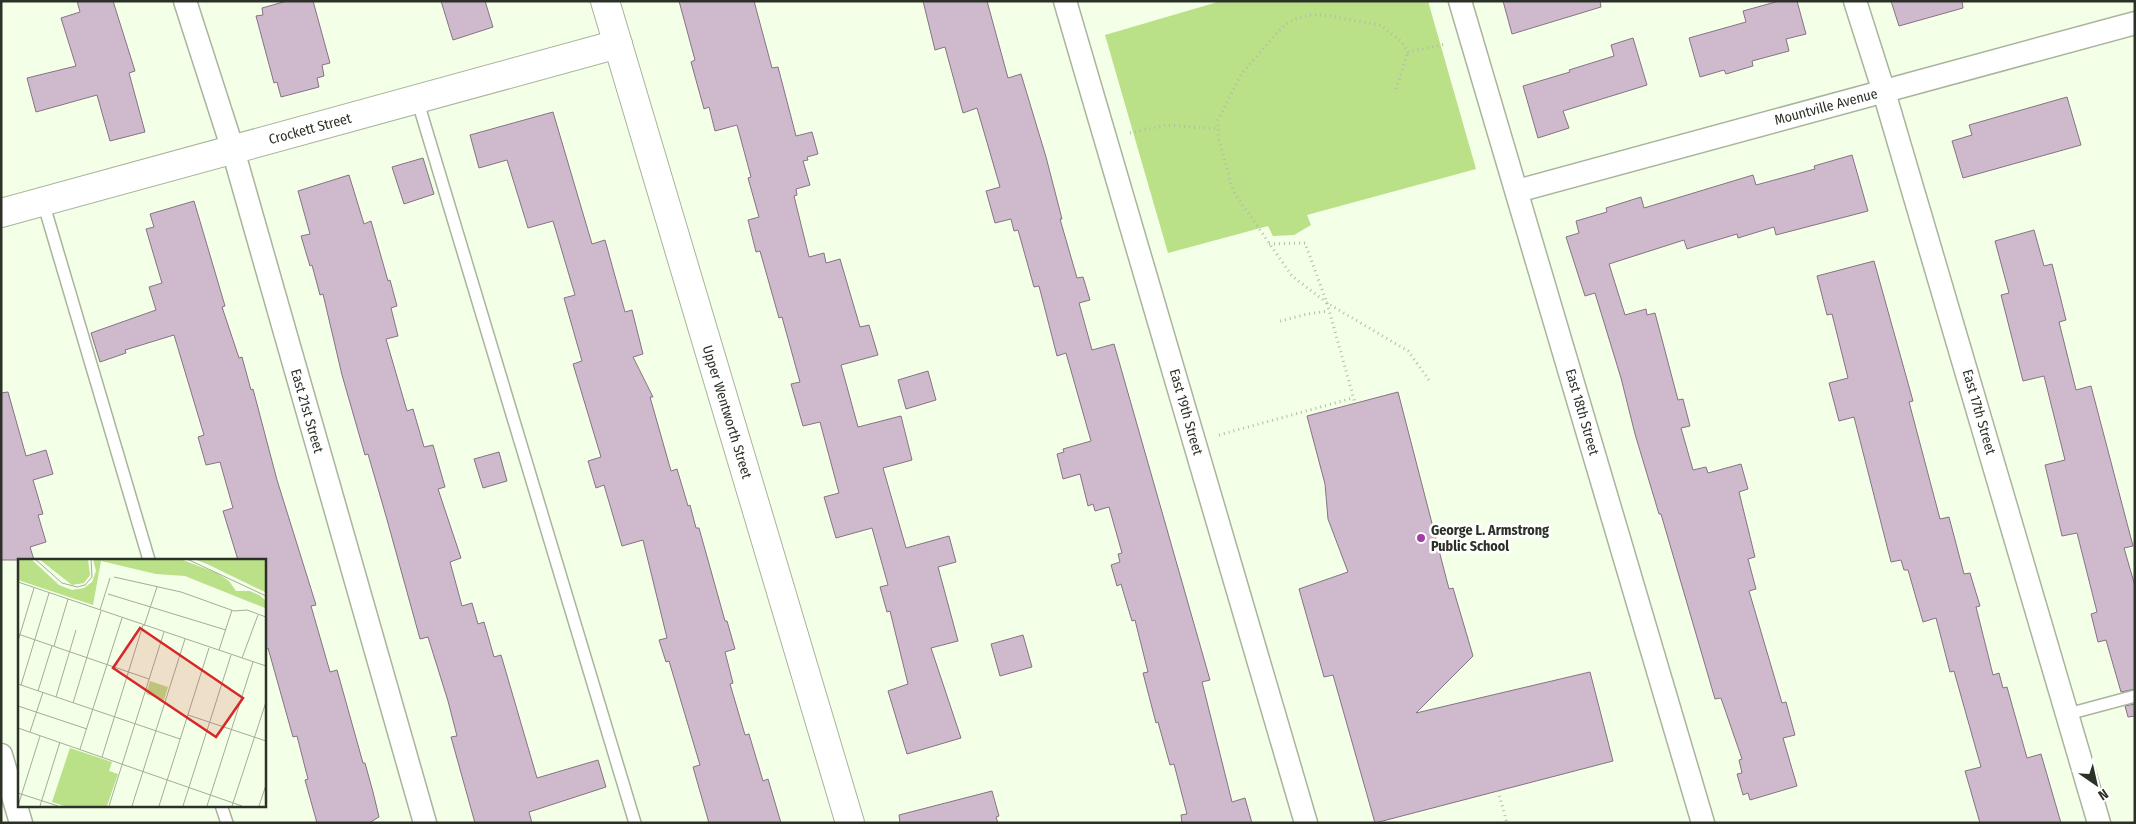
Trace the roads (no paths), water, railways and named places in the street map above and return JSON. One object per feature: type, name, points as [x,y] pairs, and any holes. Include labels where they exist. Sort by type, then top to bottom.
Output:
[{"type":"main road","name":"Upper Wentworth Street","points":[[605,1],[850,823]]},
{"type":"main road","name":"Crockett Street","points":[[1,213],[618,44]]},
{"type":"street","name":"East 21st Street","points":[[185,1],[233,150],[425,823]]},
{"type":"street","name":"East 19th Street","points":[[1065,1],[1306,823]]},
{"type":"street","name":"East 18th Street","points":[[1460,1],[1703,823]]},
{"type":"street","name":"East 17th Street","points":[[1855,1],[1884,92],[2099,823]]},
{"type":"street","name":"Mountville Avenue","points":[[1517,191],[2135,24]]},
{"type":"street","points":[[1,755],[21,823]]},
{"type":"lane","points":[[417,99],[635,823]]},
{"type":"lane","points":[[43,202],[149,559]]},
{"type":"lane","points":[[2068,714],[2135,696]]},
{"type":"lane","points":[[221,806],[227,823]]},
{"type":"place","name":"George L. Armstrong Public School","points":[[1421,538]]}]
